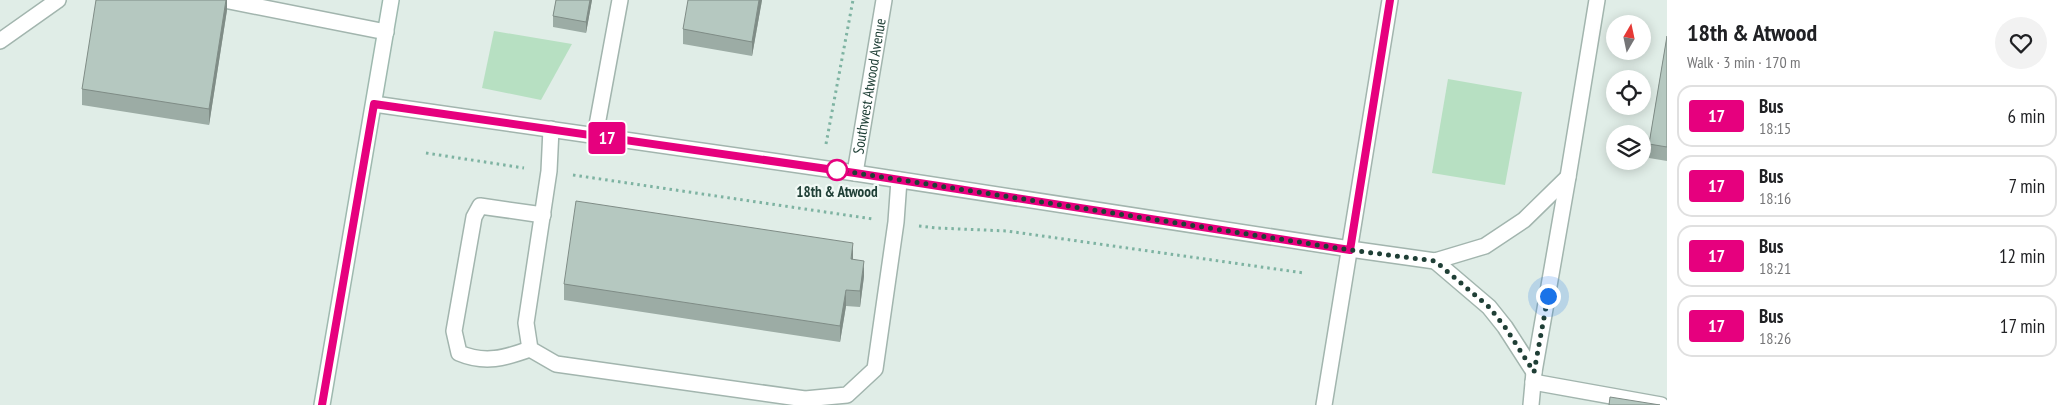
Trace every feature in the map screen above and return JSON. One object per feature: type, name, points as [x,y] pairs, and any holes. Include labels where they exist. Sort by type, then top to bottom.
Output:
[{"type":"street","points":[[0,41],[58,0]]},
{"type":"street","points":[[224,0],[386,32]]},
{"type":"street","points":[[322,405],[391,0]]},
{"type":"street","points":[[595,136],[620,0]]},
{"type":"street","name":"Southwest Atwood Avenue","points":[[855,173],[884,0]]},
{"type":"street","points":[[1324,405],[1390,0]]},
{"type":"street","points":[[1531,405],[1534,377],[1597,0]]},
{"type":"street","points":[[374,104],[855,173],[1350,250],[1435,261],[1493,242],[1524,220],[1568,177]]},
{"type":"street","points":[[530,349],[526,323],[549,171],[551,129]]},
{"type":"street","points":[[543,215],[480,206],[474,217],[454,331],[458,353],[471,358],[502,359],[530,349],[556,364],[805,399],[847,395],[874,369],[896,222],[899,180]]},
{"type":"street","points":[[1435,261],[1489,307],[1505,327],[1534,377],[1661,405]]},
{"type":"path","points":[[826,144],[853,0]]},
{"type":"path","points":[[426,154],[937,228],[1007,231],[1304,273]]},
{"type":"green space","points":[[494,31],[572,44],[541,100],[482,88]]},
{"type":"green space","points":[[1448,79],[1522,92],[1505,185],[1432,173]]},
{"type":"building","points":[[96,0],[226,0],[209,109],[82,89]]},
{"type":"building","points":[[556,0],[590,0],[586,22],[553,16]]},
{"type":"building","points":[[688,0],[759,0],[752,42],[683,29]]},
{"type":"building","points":[[1667,36],[1667,147],[1651,144],[1651,132]]},
{"type":"building","points":[[576,201],[853,243],[851,259],[864,261],[860,291],[846,290],[840,326],[564,284]]},
{"type":"building","points":[[1610,397],[1660,405],[1609,405]]},
{"type":"bus line","name":"17","points":[[322,405],[374,104],[855,173],[1350,250],[1390,0]]},
{"type":"place","name":"18th & Atwood","points":[[837,170]]},
{"type":"route","points":[[837,170],[1350,250],[1435,261],[1489,307],[1505,327],[1534,372],[1548,296]]}]
